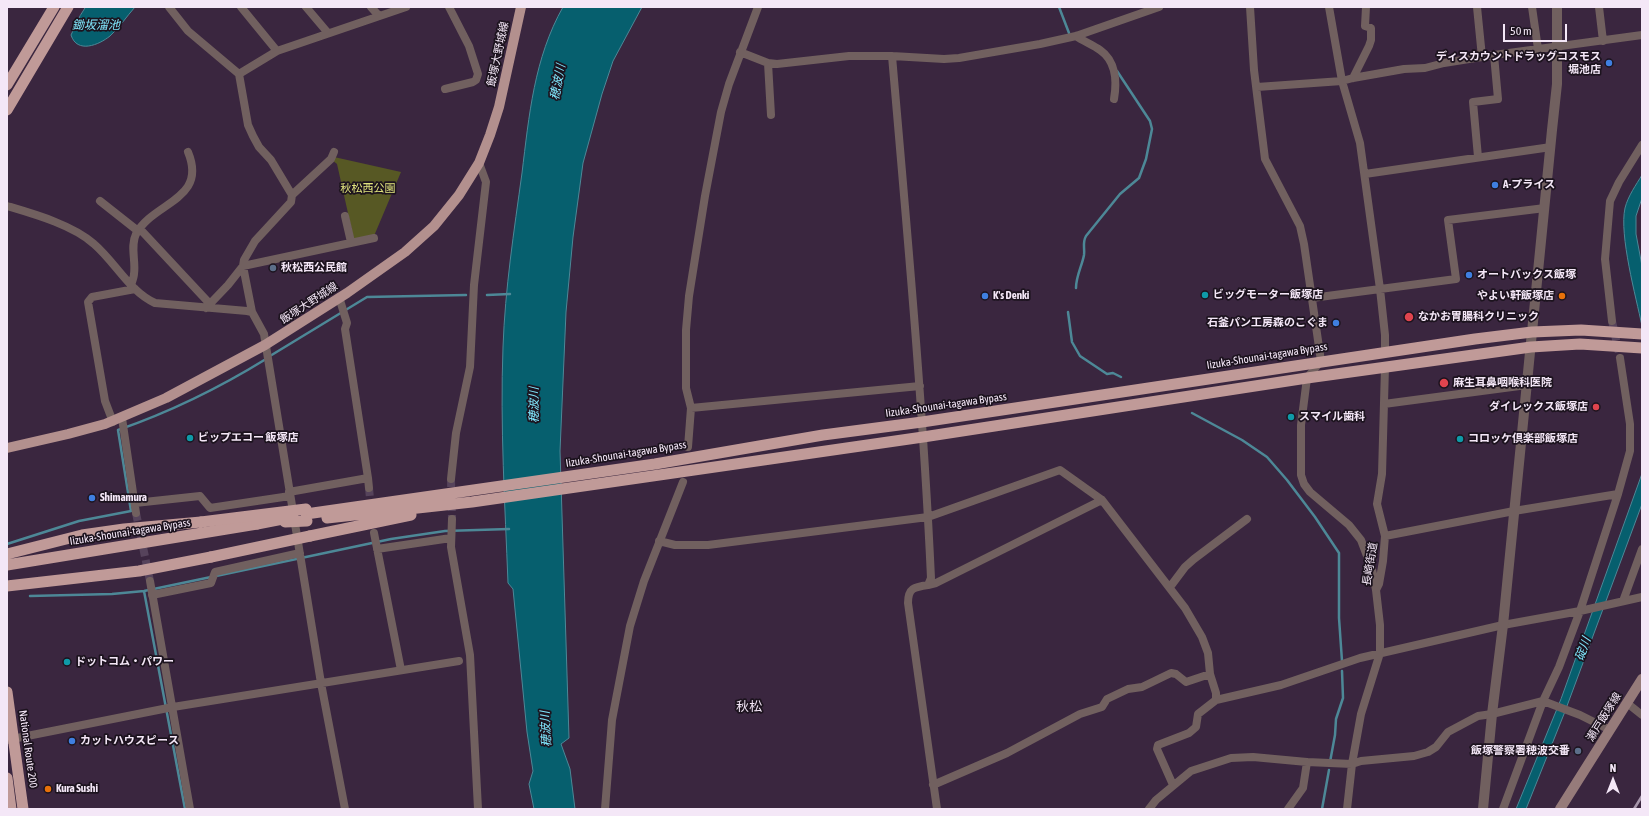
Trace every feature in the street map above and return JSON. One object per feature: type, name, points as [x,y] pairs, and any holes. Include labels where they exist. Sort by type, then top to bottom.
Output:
[{"type":"highway","points":[[7,85],[54,7]]},
{"type":"highway","points":[[7,110],[11,91],[68,7]]},
{"type":"highway","name":"Iizuka-Shounai-tagawa Bypass","points":[[7,565],[337,510],[655,464],[823,435],[922,422],[1321,361],[1532,332],[1581,330],[1630,332],[1642,334]]},
{"type":"highway","name":"Iizuka-Shounai-tagawa Bypass","points":[[306,515],[472,502],[923,438],[1307,378],[1531,347],[1580,344],[1638,348]]},
{"type":"highway","points":[[7,586],[139,571],[472,502]]},
{"type":"highway","points":[[7,554],[82,535],[124,529],[306,515]]},
{"type":"highway","name":"National Route 200","points":[[7,692],[11,739],[23,809]]},
{"type":"highway","points":[[7,778],[11,809]]},
{"type":"main road","name":"飯塚大野城線","points":[[7,448],[119,421],[166,398],[266,347],[341,300],[406,252],[434,226],[459,195],[479,163],[499,107],[521,7]]},
{"type":"main road","name":"瀬戸飯塚線","points":[[1560,809],[1642,679]]},
{"type":"street","points":[[169,7],[188,31],[239,74],[248,125],[253,136],[271,160],[292,195],[291,202],[255,241],[246,256],[243,266],[228,285],[208,306]]},
{"type":"street","points":[[241,7],[277,51]]},
{"type":"street","points":[[306,7],[328,33]]},
{"type":"street","points":[[371,7],[379,16]]},
{"type":"street","points":[[239,74],[277,51],[406,7]]},
{"type":"street","points":[[445,89],[473,82],[476,80],[478,74],[469,46],[449,7]]},
{"type":"street","points":[[688,448],[691,408],[686,388],[686,330],[689,296],[705,196],[721,112],[740,52],[758,7]]},
{"type":"street","points":[[740,52],[768,63],[787,64],[849,56],[892,56],[944,59],[959,58],[1040,44],[1076,36],[1159,7]]},
{"type":"street","points":[[1250,7],[1251,36],[1265,159],[1300,226],[1321,361],[1307,378],[1301,425],[1301,475],[1304,484],[1310,492],[1349,525],[1361,540],[1372,569],[1376,590]]},
{"type":"street","points":[[1329,7],[1342,81],[1360,142],[1380,290],[1385,335],[1385,352]]},
{"type":"street","points":[[1353,78],[1371,40],[1371,28],[1365,26],[1366,7]]},
{"type":"street","points":[[1477,7],[1482,57]]},
{"type":"street","points":[[1532,7],[1538,49]]},
{"type":"street","points":[[1484,809],[1492,714],[1503,625],[1557,84],[1558,7]]},
{"type":"street","points":[[1598,7],[1603,41]]},
{"type":"street","points":[[1257,87],[1342,81],[1494,55],[1642,35]]},
{"type":"street","points":[[1076,36],[1100,50],[1107,57],[1116,75],[1114,98]]},
{"type":"street","points":[[1478,157],[1473,102],[1498,99],[1494,55]]},
{"type":"street","points":[[892,56],[920,386],[928,517],[930,578],[928,585]]},
{"type":"street","points":[[768,63],[771,116]]},
{"type":"street","points":[[1612,321],[1605,259],[1610,201],[1619,182],[1642,145]]},
{"type":"street","points":[[1364,174],[1551,148]]},
{"type":"street","points":[[133,287],[134,240],[139,230],[153,215],[176,200],[185,190],[193,171],[192,162],[188,152]]},
{"type":"street","points":[[292,195],[331,159],[334,152]]},
{"type":"street","points":[[451,479],[456,433],[470,367],[474,285],[486,182],[479,163]]},
{"type":"street","points":[[100,201],[139,230],[208,306]]},
{"type":"street","points":[[7,206],[65,226],[93,243],[133,287],[147,299],[155,303],[208,306],[247,310],[252,312]]},
{"type":"street","points":[[1312,298],[1456,279],[1448,220],[1545,208]]},
{"type":"street","points":[[345,216],[351,242]]},
{"type":"street","points":[[243,266],[374,238]]},
{"type":"street","points":[[243,266],[252,312],[264,334],[321,683],[345,809]]},
{"type":"street","points":[[133,287],[92,297],[88,302],[105,401],[119,421],[124,434],[136,513]]},
{"type":"street","points":[[341,300],[347,323],[345,329],[369,488]]},
{"type":"street","points":[[1503,809],[1582,610],[1630,451],[1631,436],[1620,358]]},
{"type":"street","name":"長崎街道","points":[[1348,809],[1352,764],[1361,714],[1380,653],[1380,625],[1376,590],[1380,584],[1385,551],[1385,536],[1377,504],[1382,474],[1385,367]]},
{"type":"street","points":[[1384,404],[1527,385]]},
{"type":"street","points":[[691,408],[920,386]]},
{"type":"street","points":[[659,541],[675,545],[708,545],[928,517],[1060,470],[1102,500],[1185,608],[1202,637],[1208,653],[1210,674],[1216,693],[1216,700]]},
{"type":"street","points":[[134,503],[200,496],[210,508],[368,478]]},
{"type":"street","points":[[605,809],[612,720],[630,626],[659,541],[683,482]]},
{"type":"street","points":[[1385,536],[1514,511],[1618,494]]},
{"type":"street","points":[[937,809],[908,603],[909,592],[912,589],[936,583],[1102,500]]},
{"type":"street","points":[[452,519],[451,533],[470,655],[478,809]]},
{"type":"street","points":[[1170,587],[1190,563],[1247,519]]},
{"type":"street","points":[[401,670],[376,541],[451,533]]},
{"type":"street","points":[[1621,602],[1642,549]]},
{"type":"street","points":[[190,809],[168,708],[151,589],[211,583],[215,572],[301,556]]},
{"type":"street","points":[[1173,785],[1157,749],[1158,746],[1189,733],[1196,727],[1198,714],[1216,700],[1281,685],[1360,658],[1380,653],[1503,625],[1642,597]]},
{"type":"street","points":[[11,739],[168,708],[459,661]]},
{"type":"street","points":[[933,785],[1007,753],[1080,714],[1102,707],[1107,698],[1128,688],[1142,687],[1171,673],[1176,674],[1186,682],[1210,674]]},
{"type":"street","points":[[1149,809],[1156,800],[1191,771],[1231,758],[1253,757],[1352,764],[1361,761],[1414,756],[1436,748],[1448,732],[1478,716],[1545,701],[1580,715],[1610,730]]},
{"type":"street","points":[[1627,703],[1642,715]]},
{"type":"street","points":[[1288,809],[1303,788],[1307,762]]},
{"type":"green space","name":"秋松西公園","points":[[334,157],[401,172],[374,236],[354,240],[337,164],[332,160]]},
{"type":"water","name":"鋤坂溜池","points":[[86,7],[135,7],[110,36],[94,45],[83,46],[74,41],[71,35]]},
{"type":"water","name":"穂波川","points":[[563,7],[642,7],[613,61],[602,94],[583,163],[573,237],[566,312],[560,451],[569,738],[561,744],[570,769],[575,809],[534,809],[529,784],[533,771],[527,732],[513,589],[508,583],[502,436],[503,347],[510,260],[530,109],[545,46]]},
{"type":"water","points":[[1642,175],[1642,198],[1636,216],[1636,234],[1642,266],[1642,326],[1626,250],[1624,220],[1625,208],[1628,199]]},
{"type":"water","name":"碇川","points":[[1642,474],[1642,504],[1564,714],[1526,809],[1516,809],[1561,699]]},
{"type":"waterway","points":[[1059,7],[1069,33]]},
{"type":"waterway","points":[[1076,288],[1084,255],[1084,243],[1086,236],[1120,194],[1139,178],[1146,159],[1152,129],[1150,121],[1117,71]]},
{"type":"waterway","points":[[487,295],[510,294]]},
{"type":"waterway","points":[[270,356],[367,297],[466,295]]},
{"type":"waterway","points":[[1068,312],[1072,342],[1080,356],[1107,374],[1113,373],[1121,377]]},
{"type":"waterway","points":[[7,544],[79,521],[131,511],[118,430],[194,399],[266,359]]},
{"type":"waterway","points":[[1192,413],[1242,440],[1267,457],[1287,480],[1315,517],[1339,553],[1339,618],[1342,661]]},
{"type":"waterway","points":[[216,576],[391,539],[445,531],[509,529]]},
{"type":"waterway","points":[[30,596],[112,594],[144,591],[211,577]]},
{"type":"waterway","points":[[144,591],[185,809]]},
{"type":"waterway","points":[[1330,762],[1335,735],[1336,719],[1343,698],[1342,671]]},
{"type":"waterway","points":[[1322,809],[1329,770]]},
{"type":"tunnel","points":[[1612,321],[1620,358]]},
{"type":"tunnel","points":[[451,479],[452,519]]},
{"type":"tunnel","points":[[369,488],[371,509]]},
{"type":"tunnel","points":[[136,513],[150,581]]},
{"type":"railway","points":[[1634,809],[1642,796]]},
{"type":"place","name":"ディスカウントドラッグコスモス 堀池店","points":[[1609,63]]},
{"type":"place","name":"A-プライス","points":[[1495,185]]},
{"type":"place","name":"秋松西公民館","points":[[273,268]]},
{"type":"place","name":"オートバックス飯塚","points":[[1469,275]]},
{"type":"place","name":"ビッグモーター飯塚店","points":[[1205,295]]},
{"type":"place","name":"K's Denki","points":[[985,296]]},
{"type":"place","name":"やよい軒飯塚店","points":[[1562,296]]},
{"type":"place","name":"なかお胃腸科クリニック","points":[[1409,317]]},
{"type":"place","name":"石釜パン工房森のこぐま","points":[[1336,323]]},
{"type":"place","name":"麻生耳鼻咽喉科医院","points":[[1444,383]]},
{"type":"place","name":"ダイレックス飯塚店","points":[[1596,407]]},
{"type":"place","name":"スマイル歯科","points":[[1291,417]]},
{"type":"place","name":"ビップエコー 飯塚店","points":[[190,438]]},
{"type":"place","name":"コロッケ倶楽部飯塚店","points":[[1460,439]]},
{"type":"place","name":"Shimamura","points":[[92,498]]},
{"type":"place","name":"ドットコム・パワー","points":[[67,662]]},
{"type":"place","name":"カットハウスピース","points":[[72,741]]},
{"type":"place","name":"飯塚警察署穂波交番","points":[[1578,751]]},
{"type":"place","name":"Kura Sushi","points":[[48,789]]},
{"type":"district","name":"秋松","points":[[749,707]]}]
